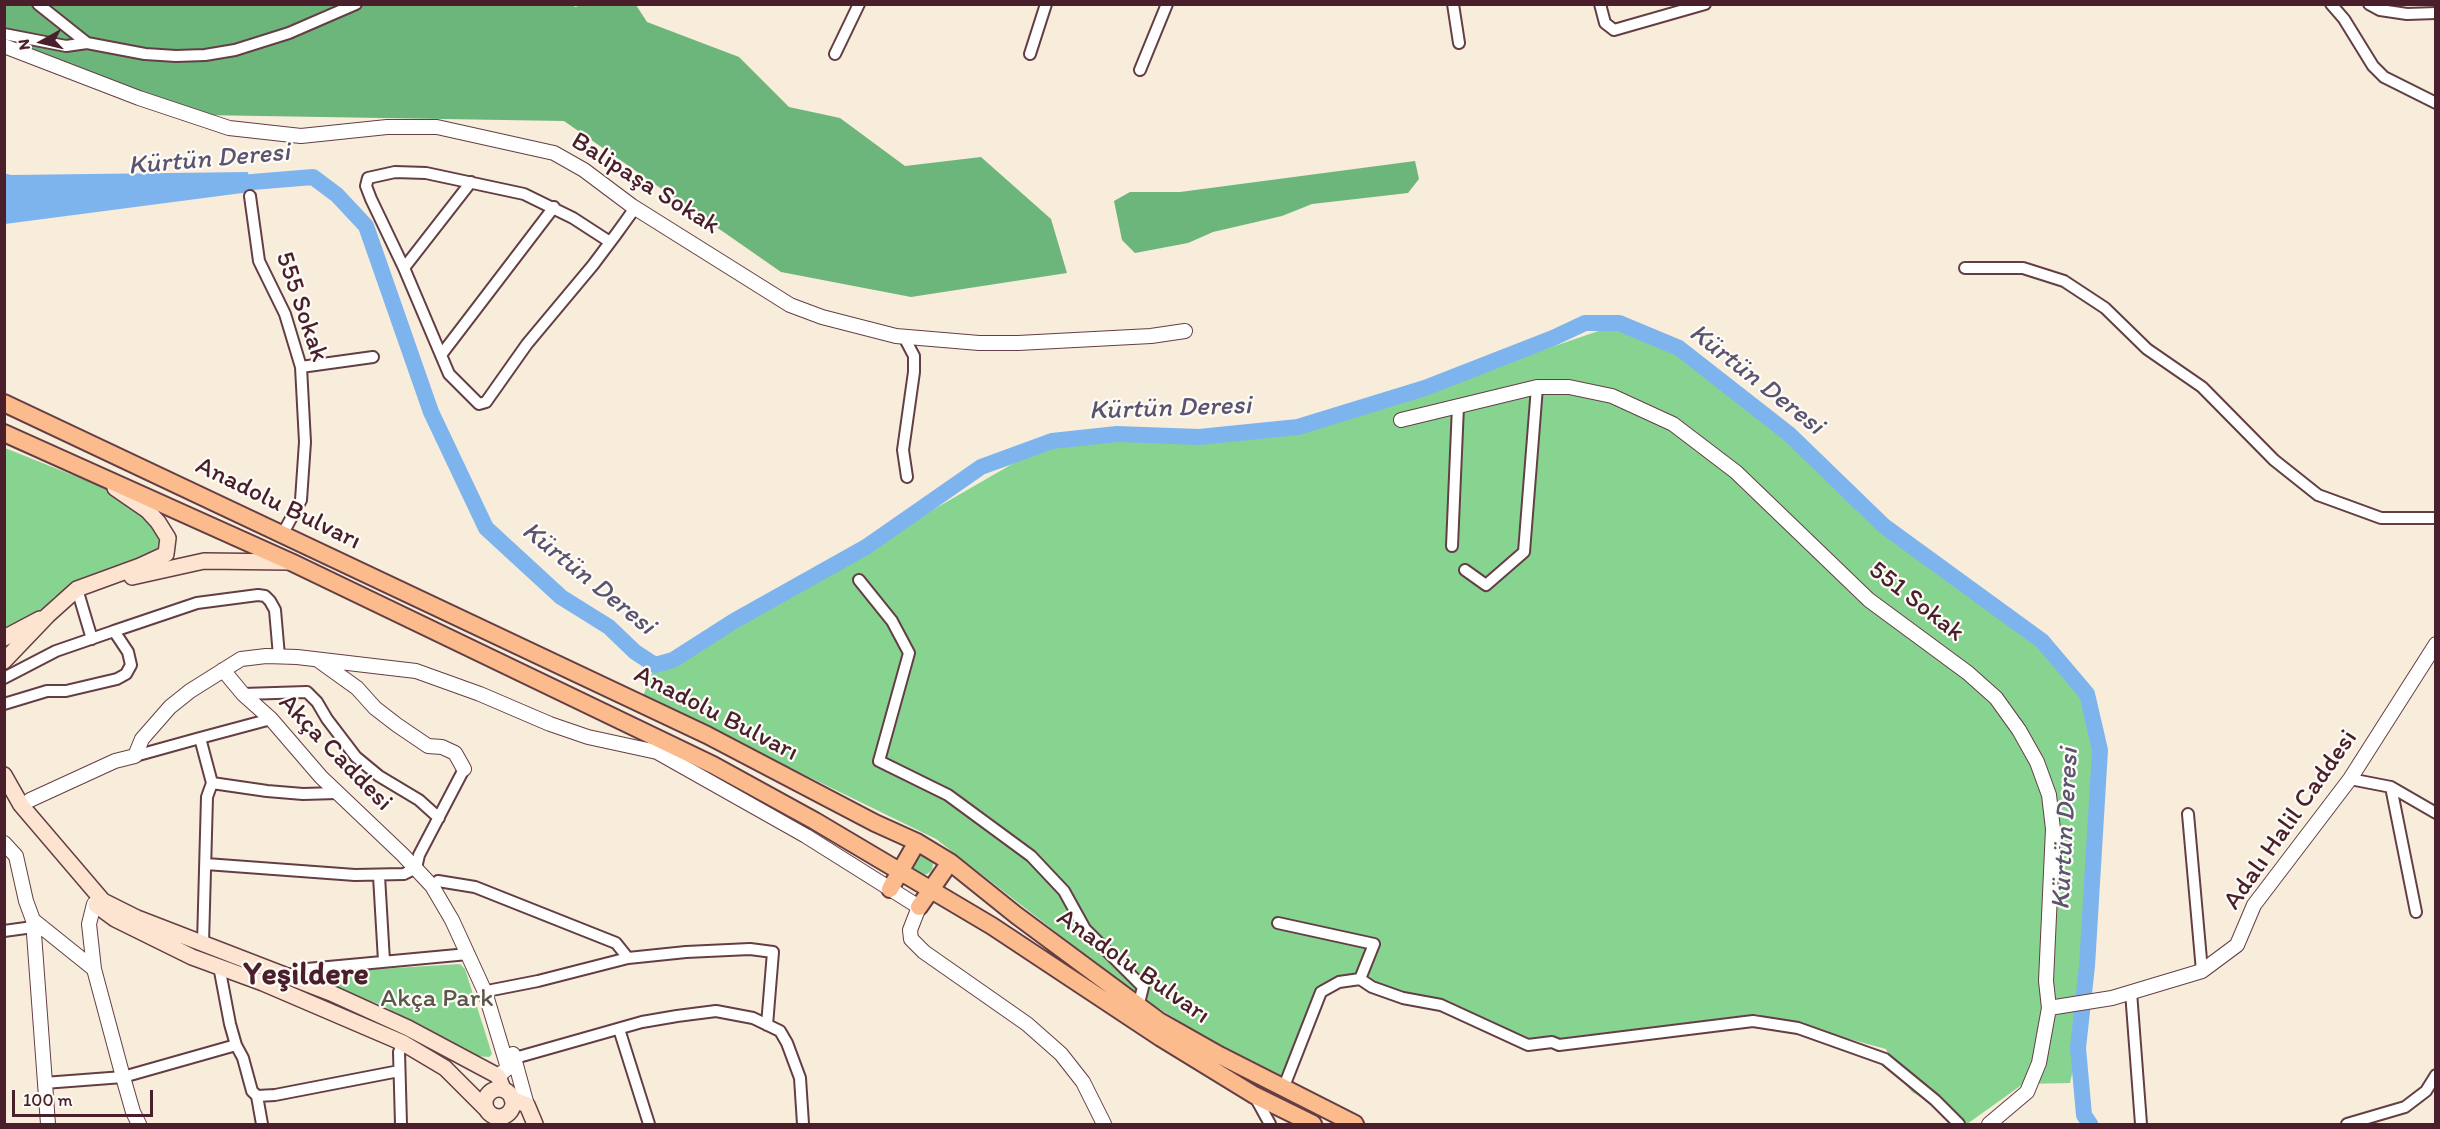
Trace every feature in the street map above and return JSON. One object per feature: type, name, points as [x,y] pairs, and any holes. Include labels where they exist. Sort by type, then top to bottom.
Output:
[{"type":"highway","name":"Anadolu Bulvarı","points":[[9,407],[228,507],[282,535],[707,735],[875,823],[917,842],[950,862],[1138,1007],[1209,1050],[1355,1125]]},
{"type":"highway","points":[[4,432],[36,448]]},
{"type":"highway","points":[[4,440],[36,448]]},
{"type":"highway","name":"Anadolu Bulvarı","points":[[36,448],[291,562],[712,765],[815,821],[992,926],[1161,1038],[1254,1095],[1313,1125]]},
{"type":"highway","points":[[890,889],[917,842]]},
{"type":"highway","points":[[919,908],[950,862]]},
{"type":"main road","points":[[4,661],[48,615],[77,589],[166,554],[168,538],[159,522],[147,510],[93,473]]},
{"type":"main road","points":[[77,589],[204,561],[291,562]]},
{"type":"main road","points":[[4,638],[48,615]]},
{"type":"main road","points":[[4,776],[21,805],[103,901],[137,918],[331,993],[408,1029],[510,1092],[535,1125]]},
{"type":"main road","points":[[4,794],[13,809],[94,904],[124,924],[192,957],[349,1018],[403,1043],[444,1068],[495,1117]]},
{"type":"main road","points":[[495,1117],[487,1096],[494,1090],[510,1092]]},
{"type":"main road","points":[[495,1117],[510,1112],[510,1092]]},
{"type":"street","points":[[38,4],[87,43]]},
{"type":"street","points":[[4,34],[66,46],[87,43],[145,54],[205,54],[235,50],[289,33],[356,4]]},
{"type":"street","points":[[835,54],[859,4]]},
{"type":"street","points":[[1030,54],[1046,4]]},
{"type":"street","points":[[1140,70],[1167,4]]},
{"type":"street","points":[[1453,4],[1459,42]]},
{"type":"street","points":[[1600,4],[1605,23],[1614,30],[1705,4]]},
{"type":"street","points":[[2369,4],[2380,10],[2407,14],[2436,13]]},
{"type":"street","points":[[2334,5],[2373,66],[2384,76],[2436,104]]},
{"type":"street","name":"Balipaşa Sokak","points":[[4,46],[139,98],[229,128],[302,136],[387,127],[437,128],[554,153],[584,170],[635,208],[790,305],[822,318],[904,337],[979,343],[1151,336],[1185,331]]},
{"type":"street","points":[[610,242],[554,207],[524,194],[426,173],[395,171],[368,178],[366,186],[449,374],[478,404],[486,402],[527,344],[610,242],[635,208]]},
{"type":"street","points":[[404,268],[471,182]]},
{"type":"street","name":"555 Sokak","points":[[250,196],[259,261],[285,314],[301,367],[304,442],[301,500],[282,535]]},
{"type":"street","points":[[441,355],[554,207]]},
{"type":"street","points":[[1965,268],[2023,268],[2064,281],[2105,308],[2147,349],[2202,387],[2274,460],[2318,495],[2381,518],[2436,518]]},
{"type":"street","points":[[904,337],[914,356],[914,372],[903,450],[907,477]]},
{"type":"street","points":[[301,367],[373,357]]},
{"type":"street","points":[[1465,570],[1486,585],[1524,552],[1538,387]]},
{"type":"street","name":"551 Sokak","points":[[1401,420],[1538,387],[1569,387],[1612,396],[1673,424],[1736,472],[1869,600],[1968,673],[1996,698],[2019,730],[2037,762],[2049,795],[2053,829],[2046,981],[2049,1008],[2039,1063],[2027,1092],[1989,1125]]},
{"type":"street","points":[[1452,546],[1458,406]]},
{"type":"street","points":[[859,580],[892,621],[909,653],[879,761],[948,795],[1031,856],[1064,891],[1085,929],[1143,987],[1138,1007]]},
{"type":"street","points":[[77,589],[92,639]]},
{"type":"street","points":[[4,678],[56,651],[197,603],[258,595],[265,596],[275,610],[279,656]]},
{"type":"street","points":[[4,704],[47,691],[95,685],[126,674],[130,665],[128,652],[114,631]]},
{"type":"street","name":"Adalı Halil Caddesi","points":[[2049,1008],[2112,998],[2202,970],[2237,945],[2254,906],[2350,779],[2436,644]]},
{"type":"street","points":[[135,756],[142,739],[170,707],[190,691],[241,659],[279,656],[416,671],[480,694],[560,728],[612,743],[657,752],[806,837],[919,908],[910,930],[911,939],[924,952],[1027,1024],[1060,1054],[1083,1082],[1104,1125]]},
{"type":"street","points":[[206,864],[379,876],[404,874],[416,868],[419,855],[464,769],[455,753],[442,747],[428,746],[375,708],[357,688],[315,659]]},
{"type":"street","name":"Akça Caddesi","points":[[223,670],[243,694],[271,719],[277,730],[337,793],[432,886],[488,991]]},
{"type":"street","points":[[243,694],[307,692],[317,702],[356,757],[379,776],[419,800],[439,818]]},
{"type":"street","points":[[30,800],[115,762],[271,719]]},
{"type":"street","points":[[200,738],[212,783],[207,797],[203,943]]},
{"type":"street","points":[[2350,779],[2391,787],[2436,813]]},
{"type":"street","points":[[212,783],[279,792],[337,793]]},
{"type":"street","points":[[2391,787],[2416,912]]},
{"type":"street","points":[[2188,814],[2202,970]]},
{"type":"street","points":[[4,843],[16,855],[33,924],[48,1125]]},
{"type":"street","name":"Akça Caddesi","points":[[416,868],[438,881],[460,915],[514,1058],[518,1079],[510,1092]]},
{"type":"street","points":[[379,876],[384,961]]},
{"type":"street","points":[[438,881],[475,887],[616,943],[628,958]]},
{"type":"street","points":[[94,904],[89,924],[94,969],[133,1112],[139,1125]]},
{"type":"street","points":[[1278,923],[1374,944],[1360,979]]},
{"type":"street","points":[[4,931],[33,924],[94,969]]},
{"type":"street","points":[[510,1092],[508,1068],[488,991],[628,958],[750,949],[773,952],[767,1025]]},
{"type":"street","points":[[285,976],[307,969],[468,954]]},
{"type":"street","points":[[219,966],[230,1024],[252,1091],[257,1096],[262,1125]]},
{"type":"street","points":[[1283,1089],[1321,992],[1339,982],[1360,979],[1372,987],[1403,998],[1441,1005],[1528,1045],[1552,1042],[1558,1046],[1753,1021],[1798,1028],[1885,1059],[1935,1100],[1959,1125]]},
{"type":"street","points":[[2131,992],[2141,1125]]},
{"type":"street","points":[[514,1058],[677,1016],[716,1011],[753,1018],[780,1031],[787,1043],[800,1078],[803,1125]]},
{"type":"street","points":[[620,1029],[649,1125]]},
{"type":"street","points":[[401,1125],[399,1052],[403,1043]]},
{"type":"street","points":[[44,1083],[123,1077],[236,1046]]},
{"type":"street","points":[[257,1096],[274,1095],[399,1071]]},
{"type":"street","points":[[2347,1125],[2405,1107],[2426,1091],[2436,1075]]},
{"type":"street","points":[[1254,1095],[1270,1125]]},
{"type":"green space","points":[[573,4],[575,7],[586,4],[636,5],[647,22],[739,57],[789,107],[840,118],[905,166],[981,157],[1051,219],[1067,273],[911,297],[781,272],[564,121],[201,115],[5,41],[4,5]]},
{"type":"green space","points":[[1415,161],[1419,179],[1408,193],[1312,204],[1282,216],[1213,232],[1188,243],[1135,253],[1122,240],[1114,201],[1130,192],[1180,192]]},
{"type":"green space","points":[[1613,326],[1679,348],[1884,526],[2042,641],[2087,694],[2100,750],[2078,1048],[2070,1083],[2023,1084],[1967,1124],[1912,1092],[1897,1074],[1886,1049],[1757,1014],[1529,1042],[1349,976],[1319,989],[1284,1080],[1279,1083],[1137,995],[936,839],[643,696],[655,665],[673,660],[1052,441],[1199,437],[1298,427],[1377,407]]},
{"type":"green space","points":[[5,448],[130,498],[168,538],[158,558],[93,577],[54,597],[38,620],[5,638]]},
{"type":"green space","points":[[923,855],[930,858],[933,865],[930,872],[923,875],[916,872],[913,865],[916,858]]},
{"type":"green space","name":"Akça Park","points":[[460,964],[465,969],[492,1054],[489,1057],[476,1056],[413,1024],[384,1006],[319,982],[316,973]]},
{"type":"water","points":[[248,172],[250,192],[5,224],[4,173],[11,175]]},
{"type":"waterway","name":"Kürtün Deresi","points":[[228,184],[313,177],[337,195],[366,226],[431,412],[486,528],[561,597],[609,627],[635,652],[655,665],[673,660],[734,621],[866,547],[981,467],[1052,441],[1117,434],[1199,437],[1298,427],[1425,388],[1553,338],[1585,323],[1619,323],[1679,348],[1789,434],[1884,526],[2042,641],[2087,694],[2100,750],[2087,966],[2078,1048],[2084,1115],[2090,1124]]},
{"type":"district","name":"Yeşildere","points":[[306,976]]}]
